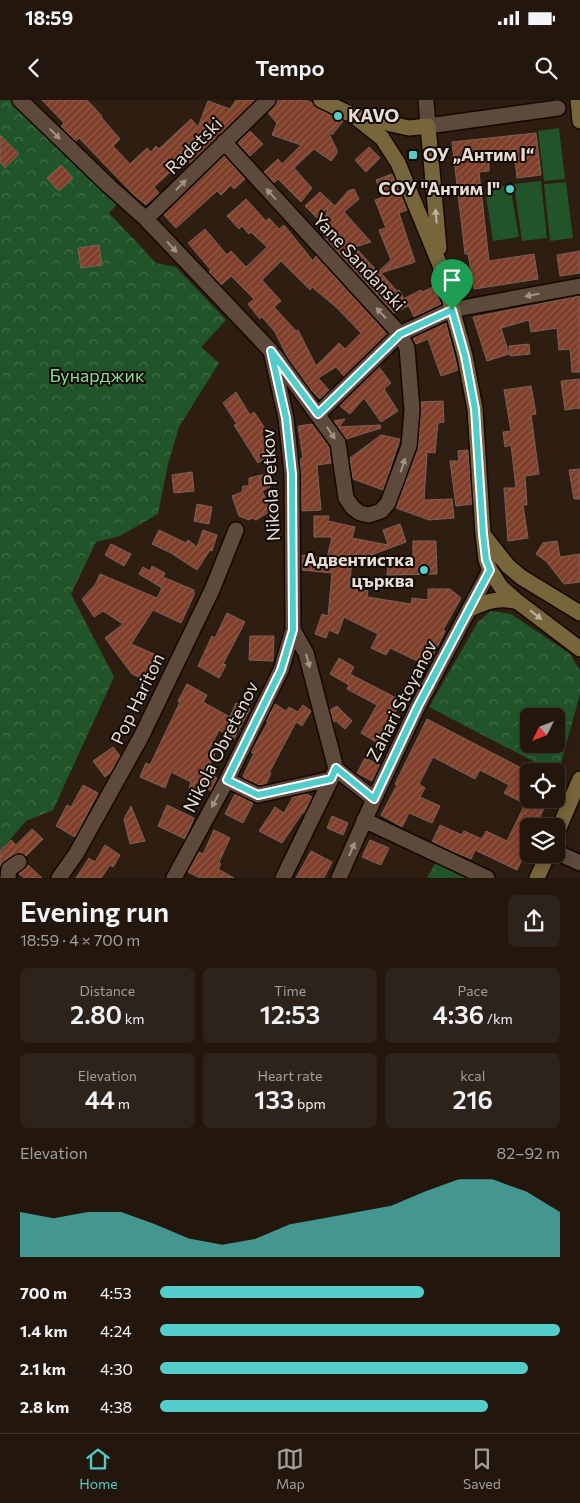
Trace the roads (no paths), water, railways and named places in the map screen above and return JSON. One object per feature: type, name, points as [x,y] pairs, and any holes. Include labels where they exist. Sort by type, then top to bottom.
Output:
[{"type":"street","points":[[20,100],[146,219],[271,351]]},
{"type":"street","name":"Radetski","points":[[146,219],[268,100]]},
{"type":"street","points":[[321,100],[354,116],[382,138],[398,163],[440,265],[465,356],[475,409],[483,534],[486,560],[490,570],[501,586],[518,602],[580,648]]},
{"type":"street","points":[[426,100],[440,265]]},
{"type":"street","points":[[578,100],[580,121]]},
{"type":"street","points":[[354,116],[409,128],[558,108]]},
{"type":"street","name":"Yane Sandanski","points":[[224,142],[400,334],[407,348],[412,410],[409,446],[388,503],[381,511],[369,515],[360,513],[353,508],[346,498],[338,443],[271,351]]},
{"type":"street","points":[[318,414],[400,334],[452,310],[580,286]]},
{"type":"street","name":"Nikola Petkov","points":[[271,351],[286,418],[292,474],[293,630],[306,653],[334,774]]},
{"type":"street","name":"Pop Hariton","points":[[59,878],[76,854],[141,737],[212,590],[236,530]]},
{"type":"street","points":[[483,534],[495,552],[521,577],[578,611]]},
{"type":"street","name":"Zahari Stoyanov","points":[[339,878],[418,706],[490,570]]},
{"type":"street","points":[[470,609],[484,602],[497,599],[508,599],[518,602]]},
{"type":"street","name":"Nikola Obretenov","points":[[174,878],[227,780],[281,670],[293,630]]},
{"type":"street","points":[[283,878],[334,774]]},
{"type":"street","points":[[227,780],[258,795],[334,774],[374,799]]},
{"type":"street","points":[[563,818],[579,777]]},
{"type":"street","points":[[364,820],[487,878]]},
{"type":"street","points":[[8,878],[9,869],[19,862]]},
{"type":"street","points":[[537,878],[544,863]]},
{"type":"place","name":"KAVO","points":[[338,116]]},
{"type":"place","name":"ОУ „Антим I“","points":[[413,155]]},
{"type":"place","name":"СОУ \"Антим I\"","points":[[510,189]]},
{"type":"place","name":"Адвентистка църква","points":[[424,570]]},
{"type":"park label","name":"Бунарджик","points":[[97,376]]}]
